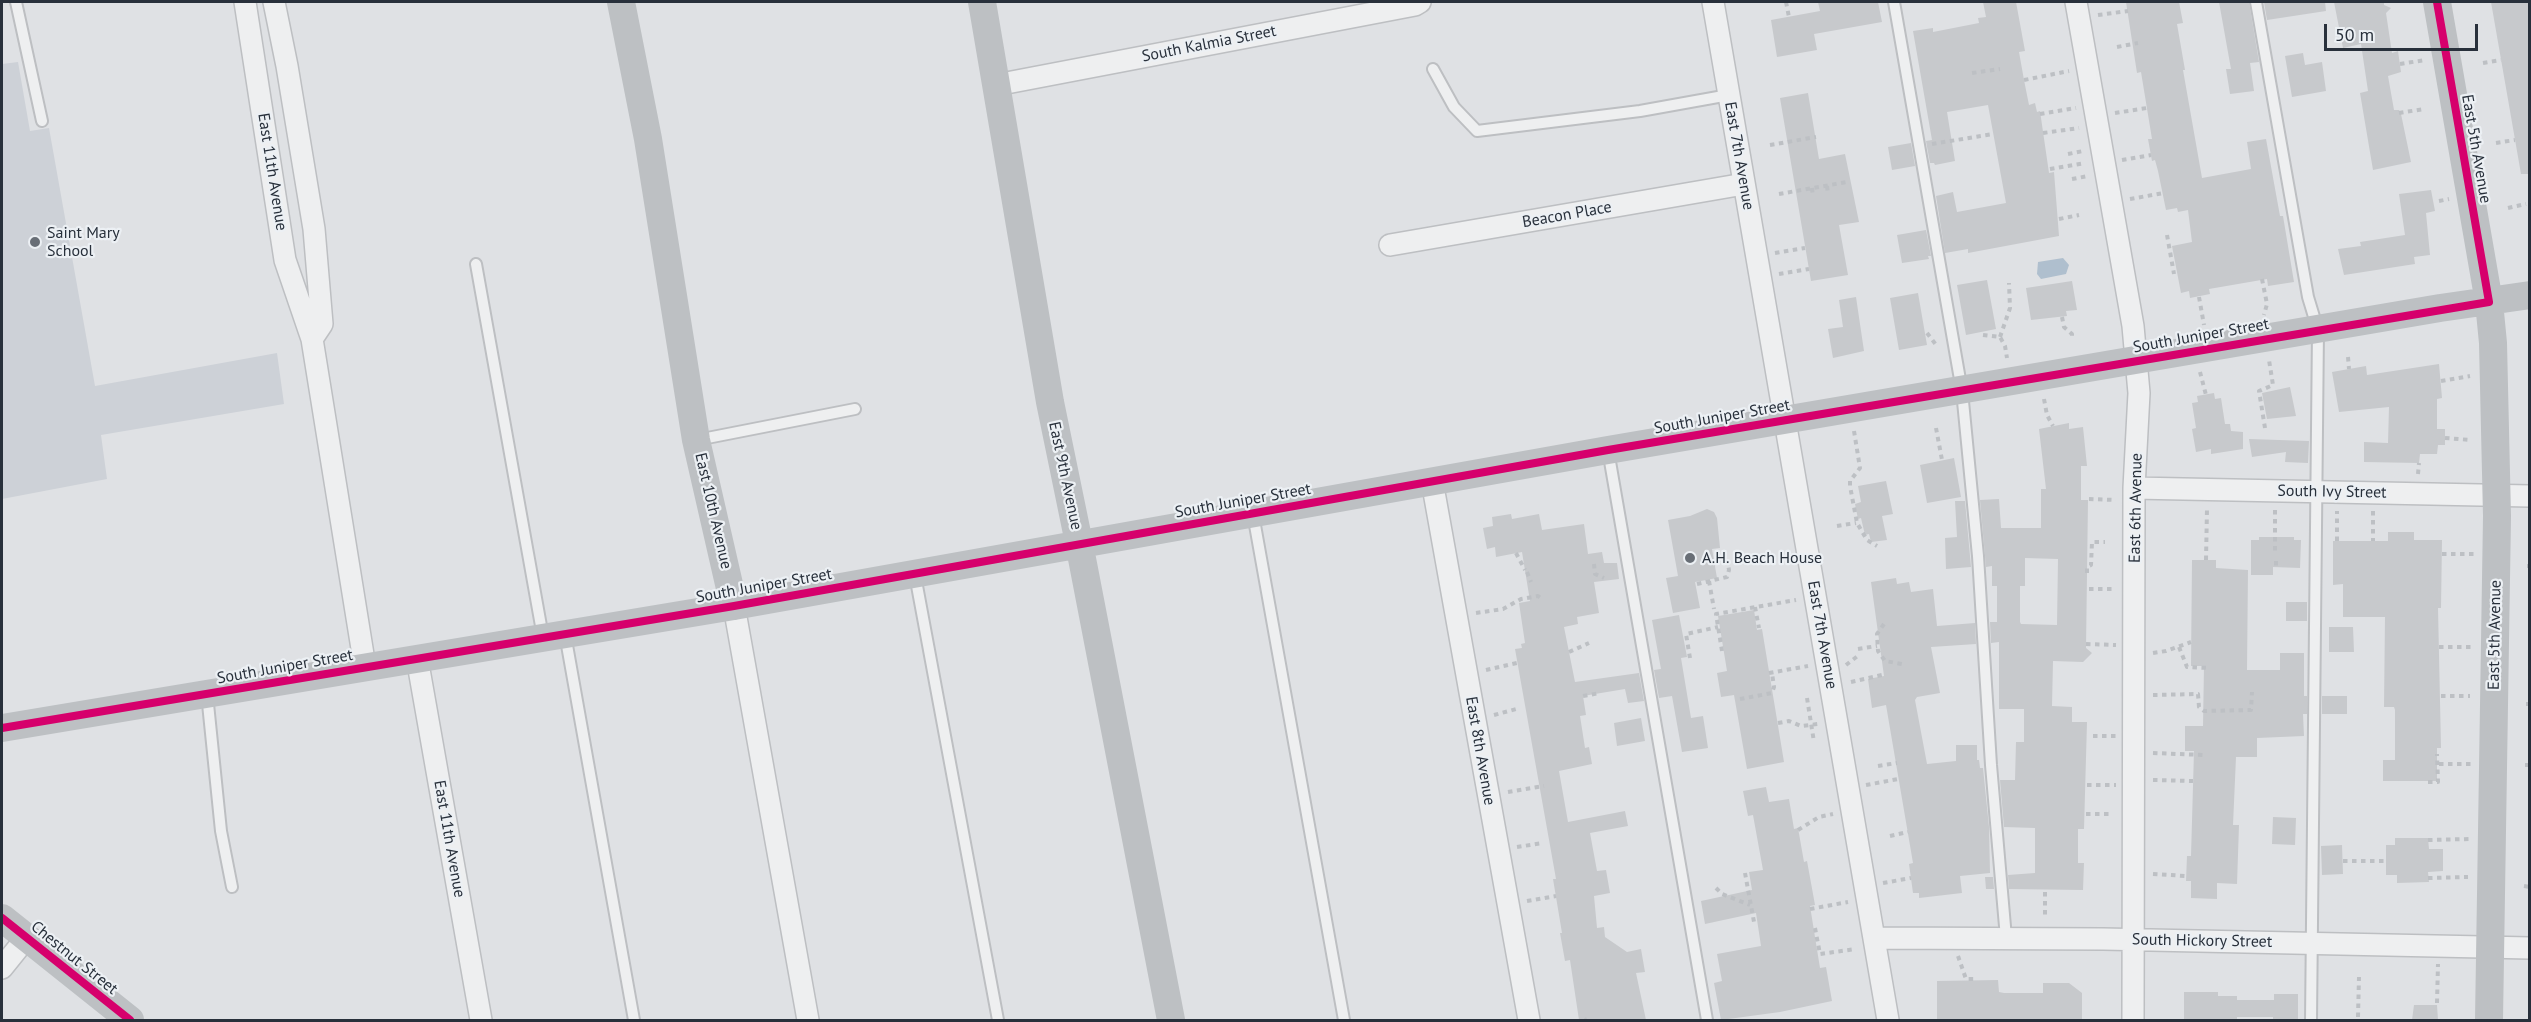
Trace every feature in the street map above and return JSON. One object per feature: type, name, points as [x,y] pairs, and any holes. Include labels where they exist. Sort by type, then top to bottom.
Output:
[{"type":"main road","name":"East 10th Avenue","points":[[621,2],[648,139],[696,440],[734,606]]},
{"type":"main road","name":"East 9th Avenue","points":[[982,2],[1050,402],[1171,1020]]},
{"type":"main road","name":"East 5th Avenue","points":[[2437,2],[2489,302],[2496,401],[2497,494],[2489,1020]]},
{"type":"main road","name":"South Juniper Street","points":[[2,728],[734,606],[1608,450],[2529,295]]},
{"type":"main road","name":"Chestnut Street","points":[[2,918],[130,1020]]},
{"type":"street","name":"East 11th Avenue","points":[[245,2],[285,260],[312,339],[365,668]]},
{"type":"street","name":"East 11th Avenue","points":[[274,2],[314,229],[322,324],[312,339]]},
{"type":"street","name":"South Kalmia Street","points":[[996,85],[1415,5],[1420,2]]},
{"type":"street","name":"East 7th Avenue","points":[[1713,2],[1874,938],[1883,1020]]},
{"type":"street","name":"East 6th Avenue","points":[[2076,2],[2133,326],[2139,393],[2134,488],[2133,1020]]},
{"type":"street","name":"Beacon Place","points":[[1390,245],[1744,184]]},
{"type":"street","name":"East 8th Avenue","points":[[1432,481],[1529,1020]]},
{"type":"street","name":"South Ivy Street","points":[[2134,488],[2529,495]]},
{"type":"street","name":"East 10th Avenue","points":[[734,606],[808,1020]]},
{"type":"street","name":"East 11th Avenue","points":[[417,658],[481,1020]]},
{"type":"street","points":[[2,968],[27,937]]},
{"type":"street","name":"South Hickory Street","points":[[1874,938],[2046,938],[2529,948]]},
{"type":"lane","points":[[16,2],[42,122]]},
{"type":"lane","points":[[1894,2],[1962,391],[1978,556],[1991,765],[2006,938]]},
{"type":"lane","points":[[2256,2],[2308,297],[2318,330],[2311,1020]]},
{"type":"lane","points":[[1433,69],[1454,107],[1477,131],[1640,111],[1729,95]]},
{"type":"lane","points":[[476,264],[634,1020]]},
{"type":"lane","points":[[696,440],[855,409]]},
{"type":"lane","points":[[1608,450],[1707,1020]]},
{"type":"lane","points":[[1252,513],[1344,1020]]},
{"type":"lane","points":[[915,573],[998,1020]]},
{"type":"lane","points":[[207,694],[221,831],[232,887]]},
{"type":"path","points":[[1786,2],[1789,17]]},
{"type":"path","points":[[2111,13],[2128,10]]},
{"type":"path","points":[[2116,47],[2138,43]]},
{"type":"path","points":[[2483,63],[2501,60]]},
{"type":"path","points":[[2400,64],[2416,61]]},
{"type":"path","points":[[1972,73],[2000,69]]},
{"type":"path","points":[[2024,80],[2054,74]]},
{"type":"path","points":[[2128,111],[2147,108]]},
{"type":"path","points":[[2399,113],[2424,109]]},
{"type":"path","points":[[2040,114],[2061,111]]},
{"type":"path","points":[[2043,133],[2064,130]]},
{"type":"path","points":[[1928,144],[1993,134]]},
{"type":"path","points":[[1770,145],[1816,137]]},
{"type":"path","points":[[2496,143],[2515,140]]},
{"type":"path","points":[[2136,158],[2151,155]]},
{"type":"path","points":[[2050,169],[2070,166]]},
{"type":"path","points":[[1779,194],[1847,182]]},
{"type":"path","points":[[1827,186],[1828,194]]},
{"type":"path","points":[[1812,188],[1813,197]]},
{"type":"path","points":[[2143,197],[2164,193]]},
{"type":"path","points":[[2508,208],[2526,204]]},
{"type":"path","points":[[2059,219],[2079,215]]},
{"type":"path","points":[[2167,235],[2174,274]]},
{"type":"path","points":[[1789,251],[1805,248]]},
{"type":"path","points":[[1792,272],[1809,269]]},
{"type":"path","points":[[2262,279],[2267,304]]},
{"type":"path","points":[[2005,350],[2000,337],[2010,308],[2009,283]]},
{"type":"path","points":[[2199,297],[2202,315]]},
{"type":"path","points":[[2062,317],[2064,327],[2072,334],[2072,339]]},
{"type":"path","points":[[1983,335],[2000,337]]},
{"type":"path","points":[[2348,357],[2349,369]]},
{"type":"path","points":[[2265,428],[2259,392],[2272,385],[2270,370]]},
{"type":"path","points":[[2441,381],[2463,377]]},
{"type":"path","points":[[2203,382],[2206,395]]},
{"type":"path","points":[[1850,409],[1860,468],[1850,481],[1857,523],[1867,540],[1877,546]]},
{"type":"path","points":[[2045,409],[2053,426]]},
{"type":"path","points":[[1936,428],[1942,460]]},
{"type":"path","points":[[2445,438],[2463,439]]},
{"type":"path","points":[[2418,474],[2419,463]]},
{"type":"path","points":[[2206,560],[2208,490]]},
{"type":"path","points":[[2275,491],[2275,554]]},
{"type":"path","points":[[2089,499],[2104,500]]},
{"type":"path","points":[[2337,511],[2337,541]]},
{"type":"path","points":[[2373,511],[2373,541]]},
{"type":"path","points":[[1837,526],[1857,523]]},
{"type":"path","points":[[2087,573],[2087,567],[2091,566],[2092,542],[2105,542]]},
{"type":"path","points":[[2442,554],[2462,554]]},
{"type":"path","points":[[1522,557],[1516,556],[1531,582]]},
{"type":"path","points":[[1594,564],[1595,574],[1604,578]]},
{"type":"path","points":[[1697,584],[1727,577],[1728,564]]},
{"type":"path","points":[[1709,581],[1714,609]]},
{"type":"path","points":[[2089,589],[2104,589]]},
{"type":"path","points":[[1475,613],[1503,609],[1521,599],[1538,596],[1542,599]]},
{"type":"path","points":[[1722,651],[1716,614],[1815,596]]},
{"type":"path","points":[[1755,607],[1759,628]]},
{"type":"path","points":[[1884,624],[1877,634],[1876,646],[1885,661],[1902,664]]},
{"type":"path","points":[[1690,658],[1686,634],[1718,627]]},
{"type":"path","points":[[2134,653],[2161,652],[2191,642]]},
{"type":"path","points":[[1569,652],[1589,643]]},
{"type":"path","points":[[2086,644],[2104,645]]},
{"type":"path","points":[[1858,649],[1876,646]]},
{"type":"path","points":[[2179,646],[2187,667],[2209,668]]},
{"type":"path","points":[[2439,647],[2461,647]]},
{"type":"path","points":[[1485,670],[1517,663]]},
{"type":"path","points":[[1740,699],[1772,693],[1774,687],[1770,673],[1791,669]]},
{"type":"path","points":[[1830,686],[1882,675]]},
{"type":"path","points":[[2134,695],[2198,694],[2199,706],[2204,711],[2251,710],[2252,692]]},
{"type":"path","points":[[1583,696],[1600,693]]},
{"type":"path","points":[[2441,696],[2460,695]]},
{"type":"path","points":[[1807,698],[1814,742]]},
{"type":"path","points":[[1493,715],[1520,708]]},
{"type":"path","points":[[1778,723],[1789,721],[1801,726],[1812,726]]},
{"type":"path","points":[[2092,736],[2102,736]]},
{"type":"path","points":[[2134,753],[2203,755]]},
{"type":"path","points":[[2428,782],[2438,782],[2437,754]]},
{"type":"path","points":[[1878,766],[1897,763]]},
{"type":"path","points":[[2439,764],[2460,764]]},
{"type":"path","points":[[1881,782],[1898,779]]},
{"type":"path","points":[[2134,780],[2193,781]]},
{"type":"path","points":[[1507,792],[1544,786]]},
{"type":"path","points":[[1798,831],[1818,818],[1852,811]]},
{"type":"path","points":[[2086,814],[2135,815]]},
{"type":"path","points":[[1890,836],[1908,832]]},
{"type":"path","points":[[2428,840],[2459,839]]},
{"type":"path","points":[[2343,861],[2386,861]]},
{"type":"path","points":[[1745,873],[1754,922]]},
{"type":"path","points":[[2134,873],[2186,876]]},
{"type":"path","points":[[1865,886],[1911,878]]},
{"type":"path","points":[[2428,878],[2459,878]]},
{"type":"path","points":[[1716,888],[1722,894],[1751,905]]},
{"type":"path","points":[[2045,892],[2046,938]]},
{"type":"path","points":[[1508,904],[1556,896]]},
{"type":"path","points":[[1810,909],[1836,904]]},
{"type":"path","points":[[1815,928],[1820,954],[1844,951]]},
{"type":"path","points":[[1957,938],[1958,961],[1966,979],[1975,980]]},
{"type":"path","points":[[2358,1017],[2359,977]]},
{"type":"path","points":[[2437,1003],[2438,978]]},
{"type":"shaded area","name":"Saint Mary School","points":[[18,62],[30,131],[49,128],[95,386],[277,353],[284,404],[101,435],[107,479],[2,499],[2,64]]},
{"type":"water","points":[[2063,258],[2069,265],[2066,274],[2041,279],[2037,274],[2038,262]]},
{"type":"building","points":[[1818,2],[1878,2],[1882,22],[1814,34],[1817,50],[1777,57],[1771,20],[1820,11]]},
{"type":"building","points":[[1983,2],[2016,2],[2025,51],[2019,52],[2029,105],[2035,103],[2037,112],[2040,111],[2049,173],[2054,172],[2059,236],[1968,253],[1968,249],[1945,253],[1936,196],[1953,192],[1957,212],[2006,203],[1988,105],[1947,112],[1955,161],[1935,165],[1930,163],[1926,141],[1932,140],[1913,31],[1933,28],[1933,32],[1979,23],[1978,18],[1986,17]]},
{"type":"building","points":[[2126,2],[2179,2],[2183,23],[2177,24],[2185,70],[2183,70],[2202,178],[2251,169],[2247,142],[2266,139],[2280,216],[2283,216],[2294,282],[2268,286],[2267,279],[2209,289],[2210,294],[2190,298],[2189,291],[2181,293],[2172,246],[2192,242],[2188,210],[2178,212],[2177,208],[2166,210],[2155,160],[2152,161],[2148,139],[2152,139],[2141,72],[2137,73]]},
{"type":"building","points":[[2219,2],[2249,2],[2259,62],[2250,63],[2254,91],[2230,94],[2226,69],[2231,69]]},
{"type":"building","points":[[2264,2],[2325,2],[2326,11],[2267,20]]},
{"type":"building","points":[[2334,2],[2384,2],[2384,5],[2391,8],[2386,13],[2392,53],[2398,51],[2401,72],[2388,76],[2394,110],[2399,110],[2401,114],[2411,162],[2373,170],[2360,93],[2368,91],[2361,44],[2343,48]]},
{"type":"building","points":[[2491,2],[2529,2],[2529,174],[2521,174]]},
{"type":"building","points":[[2303,53],[2305,65],[2322,62],[2326,91],[2292,97],[2285,56]]},
{"type":"building","points":[[1808,93],[1819,159],[1845,154],[1859,222],[1839,225],[1848,275],[1811,281],[1780,98]]},
{"type":"building","points":[[1911,143],[1915,166],[1892,170],[1888,147]]},
{"type":"building","points":[[2431,190],[2435,211],[2426,213],[2430,255],[2414,257],[2415,264],[2344,275],[2338,249],[2361,246],[2360,242],[2405,235],[2399,194]]},
{"type":"building","points":[[1926,230],[1931,256],[1928,256],[1929,259],[1902,263],[1897,235]]},
{"type":"building","points":[[1987,280],[1996,329],[1966,335],[1957,285]]},
{"type":"building","points":[[2072,281],[2077,310],[2066,311],[2067,316],[2031,320],[2026,288]]},
{"type":"building","points":[[1918,293],[1927,345],[1899,350],[1890,298]]},
{"type":"building","points":[[1856,297],[1864,351],[1833,358],[1828,329],[1843,327],[1839,300]]},
{"type":"building","points":[[2439,364],[2442,398],[2437,399],[2437,429],[2445,429],[2445,445],[2438,445],[2437,454],[2420,454],[2419,463],[2364,462],[2364,442],[2388,443],[2389,407],[2339,412],[2332,372],[2366,366],[2367,375]]},
{"type":"building","points":[[2290,387],[2296,416],[2267,419],[2262,393]]},
{"type":"building","points":[[2214,393],[2215,399],[2221,398],[2225,424],[2230,424],[2231,431],[2243,432],[2243,449],[2211,454],[2211,449],[2196,452],[2192,429],[2196,428],[2192,403],[2198,402],[2197,396]]},
{"type":"building","points":[[2069,423],[2069,429],[2083,427],[2087,466],[2081,466],[2081,500],[2088,500],[2086,648],[2092,653],[2083,662],[2053,661],[2052,706],[2072,707],[2072,722],[2087,722],[2084,829],[2078,829],[2078,863],[2084,863],[2083,890],[2009,889],[2008,875],[2035,873],[2035,828],[2004,827],[2000,780],[2015,780],[2016,742],[2024,742],[2024,709],[1999,709],[1999,642],[1991,643],[1990,622],[1997,622],[1997,586],[1992,586],[1992,566],[1986,567],[1980,500],[1999,499],[2001,528],[2041,528],[2041,489],[2046,489],[2039,429]],"holes":[[[2025,558],[2058,559],[2057,625],[2021,624],[2020,586],[2025,586]]]},
{"type":"building","points":[[2249,439],[2309,441],[2308,463],[2285,462],[2286,452],[2252,457]]},
{"type":"building","points":[[1954,458],[1961,497],[1927,503],[1920,465]]},
{"type":"building","points":[[1886,481],[1893,514],[1882,516],[1887,540],[1871,542],[1869,534],[1865,535],[1861,518],[1858,519],[1855,504],[1861,502],[1858,486]]},
{"type":"building","points":[[1955,501],[1965,501],[1971,567],[1946,569],[1945,538],[1957,537]]},
{"type":"building","points":[[1707,509],[1714,512],[1717,518],[1720,548],[1712,549],[1717,578],[1695,582],[1700,608],[1673,613],[1666,578],[1678,576],[1668,520],[1690,516]]},
{"type":"building","points":[[1511,514],[1512,519],[1539,514],[1542,530],[1584,524],[1588,554],[1602,552],[1604,563],[1617,563],[1619,579],[1594,582],[1599,613],[1577,617],[1578,624],[1564,627],[1575,682],[1639,673],[1644,701],[1628,703],[1625,689],[1583,696],[1586,715],[1580,716],[1585,748],[1589,747],[1592,764],[1559,771],[1568,822],[1625,811],[1628,826],[1590,833],[1597,871],[1606,870],[1610,893],[1594,896],[1597,928],[1604,927],[1605,937],[1627,952],[1641,949],[1645,972],[1636,973],[1646,1020],[1579,1020],[1570,960],[1565,961],[1560,933],[1562,933],[1553,879],[1556,879],[1515,649],[1522,648],[1521,644],[1525,643],[1519,603],[1530,601],[1522,552],[1496,557],[1495,547],[1487,549],[1483,528],[1493,526],[1492,517]]},
{"type":"building","points":[[2388,532],[2414,532],[2414,540],[2442,540],[2441,608],[2438,608],[2441,748],[2437,748],[2437,781],[2383,781],[2383,760],[2395,760],[2395,710],[2394,707],[2384,707],[2385,617],[2343,617],[2343,584],[2333,585],[2333,541],[2388,541]]},
{"type":"building","points":[[2259,537],[2294,537],[2294,540],[2301,540],[2300,568],[2273,567],[2273,575],[2251,575],[2251,540],[2259,540]]},
{"type":"building","points":[[2192,560],[2216,560],[2216,568],[2248,570],[2247,670],[2280,670],[2280,653],[2304,653],[2304,696],[2307,696],[2307,714],[2303,714],[2304,736],[2257,738],[2257,757],[2236,757],[2233,825],[2239,825],[2237,884],[2217,883],[2217,899],[2191,898],[2191,881],[2186,881],[2187,856],[2191,856],[2194,751],[2185,751],[2185,726],[2203,726],[2204,666],[2191,666]]},
{"type":"building","points":[[1896,578],[1897,584],[1909,582],[1911,592],[1933,589],[1937,626],[1975,623],[1976,644],[1931,647],[1940,693],[1917,697],[1915,700],[1927,764],[1956,761],[1956,745],[1977,745],[1977,760],[1979,760],[1980,768],[1983,768],[1989,827],[1990,873],[1960,876],[1962,893],[1919,898],[1919,893],[1913,893],[1909,864],[1913,863],[1886,705],[1872,708],[1868,679],[1884,676],[1871,582]]},
{"type":"building","points":[[2286,602],[2307,602],[2307,621],[2286,621]]},
{"type":"building","points":[[1754,610],[1757,630],[1762,629],[1784,762],[1747,769],[1734,695],[1721,697],[1717,673],[1727,671],[1718,616]]},
{"type":"building","points":[[1679,615],[1687,657],[1681,658],[1691,718],[1703,716],[1708,748],[1682,752],[1672,696],[1659,698],[1654,670],[1661,669],[1652,620]]},
{"type":"building","points":[[2329,627],[2353,627],[2354,652],[2329,652]]},
{"type":"building","points":[[2322,696],[2347,696],[2347,714],[2322,714]]},
{"type":"building","points":[[1641,718],[1645,741],[1617,746],[1614,723]]},
{"type":"building","points":[[1766,787],[1769,802],[1789,799],[1794,829],[1798,828],[1815,905],[1810,906],[1820,968],[1826,967],[1832,1001],[1780,1012],[1721,1020],[1714,983],[1722,981],[1717,954],[1761,946],[1756,913],[1705,924],[1701,901],[1752,890],[1749,872],[1763,870],[1753,815],[1748,816],[1743,791]]},
{"type":"building","points":[[2273,817],[2296,818],[2295,845],[2272,844]]},
{"type":"building","points":[[2395,838],[2428,838],[2429,849],[2443,849],[2443,871],[2428,872],[2429,882],[2397,883],[2397,875],[2386,875],[2386,845],[2395,845]]},
{"type":"building","points":[[2342,845],[2343,874],[2322,875],[2321,846]]},
{"type":"building","points":[[1985,877],[1993,877],[1994,889],[1986,889]]},
{"type":"building","points":[[1998,980],[1999,992],[2004,993],[2043,993],[2043,983],[2069,983],[2082,993],[2082,1020],[1937,1020],[1937,981]]},
{"type":"building","points":[[2184,992],[2218,992],[2218,996],[2237,996],[2237,1000],[2274,1000],[2274,994],[2298,994],[2298,1020],[2237,1017],[2237,1020],[2184,1020]]},
{"type":"building","points":[[2414,1005],[2437,1005],[2438,1020],[2412,1020]]},
{"type":"cycle path","points":[[2,728],[734,606],[1608,450],[2489,302],[2437,2]]},
{"type":"cycle path","points":[[2,918],[130,1020]]},
{"type":"place","name":"Saint Mary School","points":[[35,242]]},
{"type":"place","name":"A.H. Beach House","points":[[1690,558]]}]
